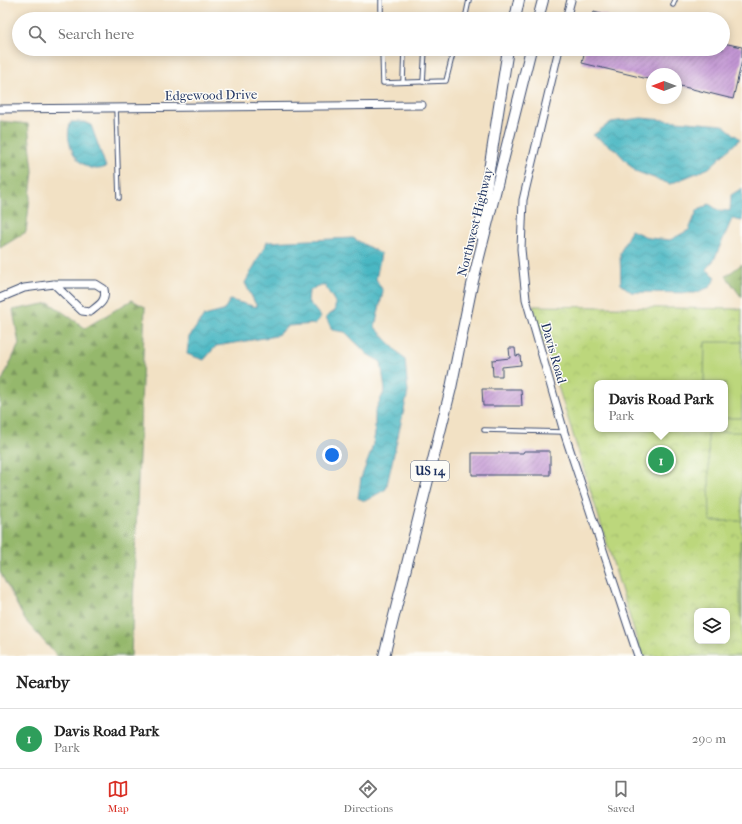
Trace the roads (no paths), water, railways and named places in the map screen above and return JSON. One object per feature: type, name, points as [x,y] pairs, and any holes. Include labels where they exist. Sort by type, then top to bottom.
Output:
[{"type":"main road","points":[[517,12],[520,0]]},
{"type":"main road","points":[[540,12],[543,0]]},
{"type":"main road","name":"Northwest Highway","points":[[472,285],[488,166],[507,56]]},
{"type":"main road","name":"Northwest Highway","points":[[472,285],[529,56]]},
{"type":"main road","name":"US 14","points":[[384,656],[450,388],[472,285]]},
{"type":"street","points":[[568,12],[571,0]]},
{"type":"street","name":"Davis Road","points":[[557,56],[523,200],[521,249],[526,299],[564,432],[638,656]]},
{"type":"street","name":"Edgewood Drive","points":[[0,109],[422,105]]},
{"type":"street","points":[[0,298],[24,288],[54,284],[96,284],[104,288],[105,296],[103,302],[90,312],[82,311],[54,284]]},
{"type":"lane","points":[[381,0],[381,12]]},
{"type":"lane","points":[[466,12],[469,0]]},
{"type":"lane","points":[[673,5],[675,0]]},
{"type":"lane","points":[[382,56],[382,83],[446,81],[452,56]]},
{"type":"lane","points":[[403,82],[404,56]]},
{"type":"lane","points":[[423,82],[424,56]]},
{"type":"lane","points":[[116,108],[119,198]]},
{"type":"lane","points":[[484,430],[564,432]]},
{"type":"water","points":[[641,118],[723,125],[740,139],[709,168],[670,184],[635,171],[616,150],[593,135],[611,122]]},
{"type":"water","points":[[71,122],[84,122],[91,125],[106,167],[97,169],[89,167],[81,163],[75,156],[69,139]]},
{"type":"water","points":[[742,188],[742,221],[732,219],[714,260],[706,269],[716,277],[710,287],[695,293],[631,292],[621,284],[620,253],[631,230],[649,238],[670,240],[689,230],[697,211],[709,204],[718,210],[730,211],[731,195]]},
{"type":"water","points":[[353,238],[381,254],[376,279],[383,291],[375,327],[405,360],[408,392],[386,489],[365,501],[358,498],[361,478],[371,452],[375,434],[375,411],[385,390],[381,362],[367,354],[345,332],[332,330],[326,317],[335,311],[335,302],[325,286],[317,286],[309,292],[308,301],[321,317],[315,324],[288,326],[276,336],[216,346],[204,360],[187,354],[189,337],[204,316],[223,311],[230,300],[257,307],[245,283],[267,242]]},
{"type":"place","name":"Davis Road Park","points":[[661,460]]}]
